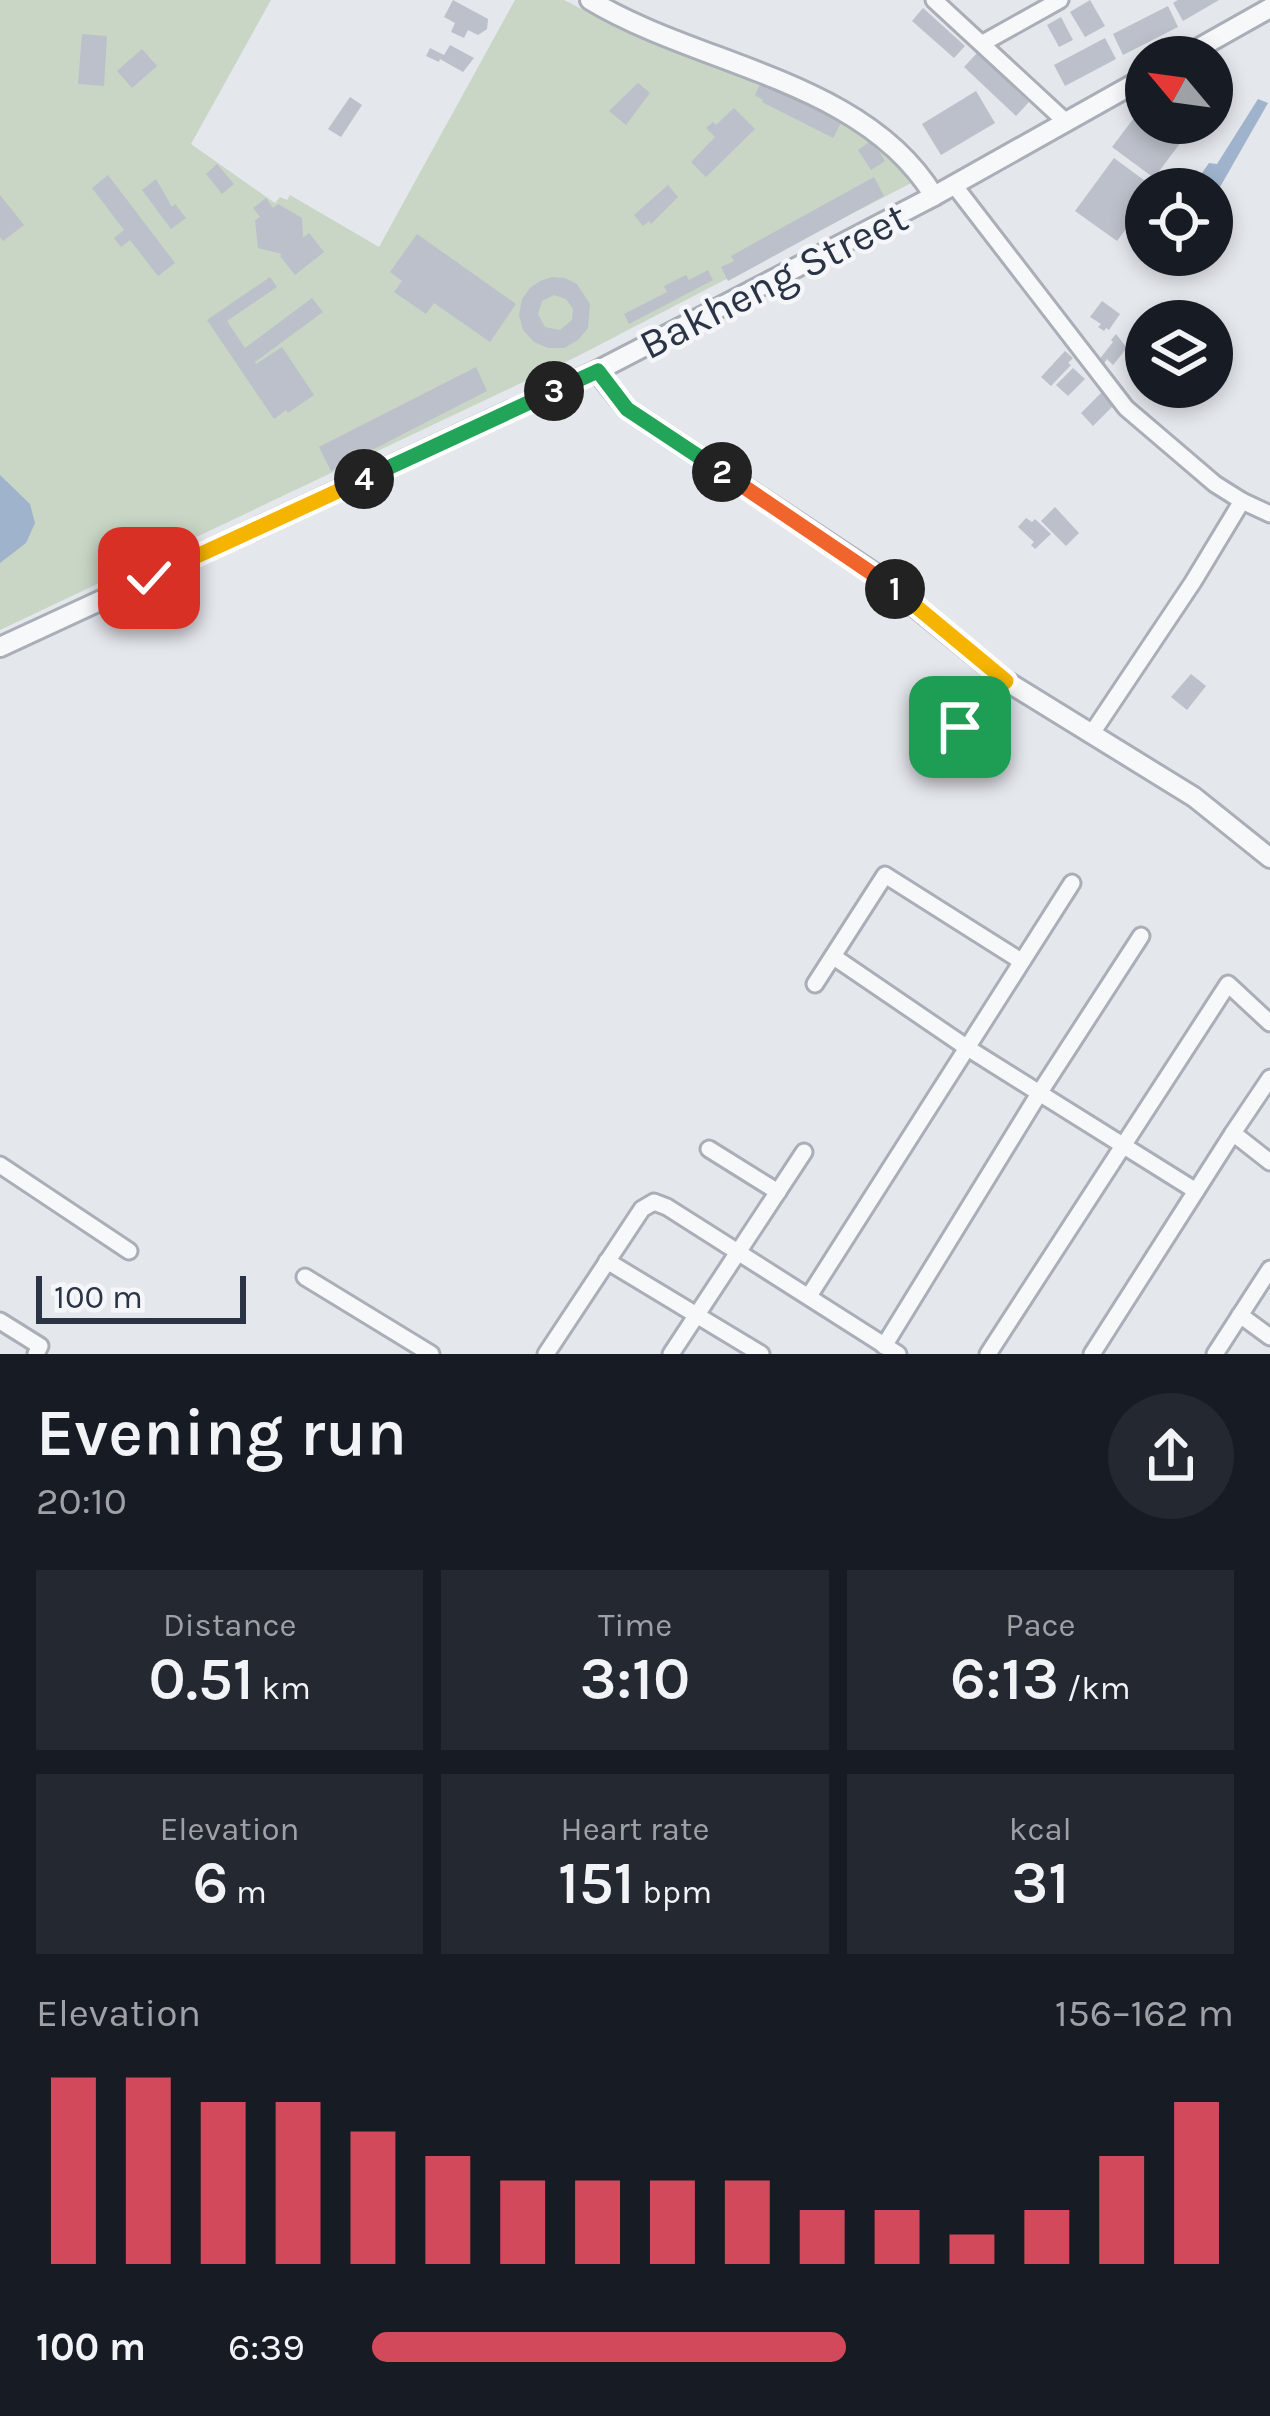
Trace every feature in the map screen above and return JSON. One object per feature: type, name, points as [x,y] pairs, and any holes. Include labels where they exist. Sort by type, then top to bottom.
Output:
[{"type":"street","points":[[590,0],[857,118],[906,159],[934,196]]},
{"type":"street","points":[[934,0],[1066,122]]},
{"type":"street","points":[[983,44],[1060,0]]},
{"type":"street","points":[[1220,36],[1270,8]]},
{"type":"street","name":"Bakheng Street","points":[[0,647],[598,371],[934,196],[1125,89]]},
{"type":"street","points":[[954,184],[1126,408],[1215,484],[1270,514]]},
{"type":"street","points":[[598,371],[627,409],[874,573],[1006,681],[1194,797],[1270,858]]},
{"type":"street","points":[[1092,734],[1242,501]]},
{"type":"street","points":[[960,727],[1006,681]]},
{"type":"street","points":[[815,984],[885,875],[1021,961]]},
{"type":"street","points":[[808,1297],[1072,883]]},
{"type":"street","points":[[546,1354],[642,1209],[654,1202],[891,1350],[1040,1092],[1141,936]]},
{"type":"street","points":[[834,957],[966,1047],[1196,1190]]},
{"type":"street","points":[[988,1354],[1228,984],[1270,1023]]},
{"type":"street","points":[[1091,1354],[1270,1078]]},
{"type":"street","points":[[1233,1133],[1270,1162]]},
{"type":"street","points":[[709,1149],[778,1192]]},
{"type":"street","points":[[670,1354],[804,1152]]},
{"type":"street","points":[[0,1165],[129,1251]]},
{"type":"street","points":[[607,1261],[760,1354]]},
{"type":"street","points":[[1214,1354],[1270,1269]]},
{"type":"street","points":[[305,1277],[431,1354]]},
{"type":"street","points":[[1240,1315],[1270,1337]]},
{"type":"street","points":[[0,1321],[40,1346],[36,1354]]},
{"type":"green space","points":[[0,0],[271,0],[191,144],[275,203],[290,195],[379,247],[515,0],[564,0],[728,71],[862,132],[915,181],[576,357],[0,630]]},
{"type":"water","points":[[1258,99],[1268,103],[1231,168],[1206,168],[1217,164]]},
{"type":"water","points":[[0,475],[30,504],[35,523],[26,543],[0,563]]},
{"type":"building","points":[[453,0],[488,19],[487,29],[478,35],[468,30],[464,38],[451,32],[455,23],[444,17]]},
{"type":"building","points":[[1090,0],[1105,26],[1085,37],[1070,12]]},
{"type":"building","points":[[1219,0],[1183,21],[1173,3]]},
{"type":"building","points":[[1168,6],[1178,27],[1160,36],[1125,36],[1123,55],[1113,34]]},
{"type":"building","points":[[923,8],[965,46],[954,58],[912,21]]},
{"type":"building","points":[[1061,17],[1073,40],[1059,47],[1047,25]]},
{"type":"building","points":[[82,34],[107,36],[104,86],[78,84]]},
{"type":"building","points":[[1105,38],[1116,59],[1065,86],[1054,65]]},
{"type":"building","points":[[450,45],[474,58],[463,72],[426,56],[430,48],[444,55]]},
{"type":"building","points":[[142,49],[157,66],[132,88],[117,71]]},
{"type":"building","points":[[977,53],[1029,102],[1016,116],[964,67]]},
{"type":"building","points":[[761,82],[841,123],[833,138],[762,102],[755,95]]},
{"type":"building","points":[[638,83],[650,93],[626,125],[609,111]]},
{"type":"building","points":[[976,91],[995,123],[941,155],[922,124]]},
{"type":"building","points":[[350,97],[362,105],[341,137],[328,129]]},
{"type":"building","points":[[734,108],[755,129],[706,177],[691,162],[715,137],[706,128]]},
{"type":"building","points":[[1125,130],[1125,144],[1180,144],[1162,168],[1140,168],[1112,147]]},
{"type":"building","points":[[872,140],[885,161],[871,170],[858,150]]},
{"type":"building","points":[[1114,158],[1128,168],[1125,230],[1117,241],[1075,211]]},
{"type":"building","points":[[217,164],[234,184],[222,194],[206,174]]},
{"type":"building","points":[[108,175],[175,263],[158,276],[130,240],[121,247],[114,238],[124,230],[92,188]]},
{"type":"building","points":[[874,177],[884,196],[728,281],[721,267],[734,261],[731,256]]},
{"type":"building","points":[[156,179],[172,207],[175,204],[186,218],[171,229],[142,190]]},
{"type":"building","points":[[668,185],[678,197],[643,226],[634,215]]},
{"type":"building","points":[[0,195],[24,225],[3,241],[0,237]]},
{"type":"building","points":[[266,198],[273,208],[278,204],[302,218],[303,238],[309,233],[324,252],[295,275],[282,254],[258,248],[255,220],[260,217],[253,208]]},
{"type":"building","points":[[417,234],[516,304],[490,342],[434,303],[426,314],[394,292],[402,281],[390,272]]},
{"type":"building","points":[[708,270],[713,280],[629,324],[624,314],[667,292],[664,286]]},
{"type":"building","points":[[270,277],[277,287],[227,321],[245,348],[312,298],[323,312],[255,362],[282,347],[314,395],[274,419],[207,320]]},
{"type":"building","points":[[565,278],[577,284],[590,304],[588,328],[564,348],[534,342],[523,330],[522,299],[540,281]],"holes":[[[554,295],[566,299],[573,309],[572,320],[560,330],[545,327],[538,314],[542,301]]]},
{"type":"building","points":[[1102,301],[1120,314],[1104,331],[1090,317]]},
{"type":"building","points":[[1116,334],[1125,350],[1113,365],[1107,359],[1103,365],[1098,361]]},
{"type":"building","points":[[1065,351],[1073,358],[1071,365],[1051,386],[1041,377]]},
{"type":"building","points":[[476,367],[487,391],[331,471],[319,447]]},
{"type":"building","points":[[1073,368],[1085,379],[1068,396],[1056,385]]},
{"type":"building","points":[[1105,389],[1117,402],[1093,426],[1081,413]]},
{"type":"building","points":[[1055,507],[1079,533],[1066,546],[1041,521]]},
{"type":"building","points":[[1026,518],[1035,519],[1051,534],[1035,549],[1018,527]]},
{"type":"building","points":[[1191,674],[1206,686],[1187,710],[1171,697]]},
{"type":"building","points":[[957,680],[977,690],[960,709],[945,695]]},
{"type":"route","points":[[149,578],[598,371],[627,409],[874,573],[1006,681],[960,727]]}]
